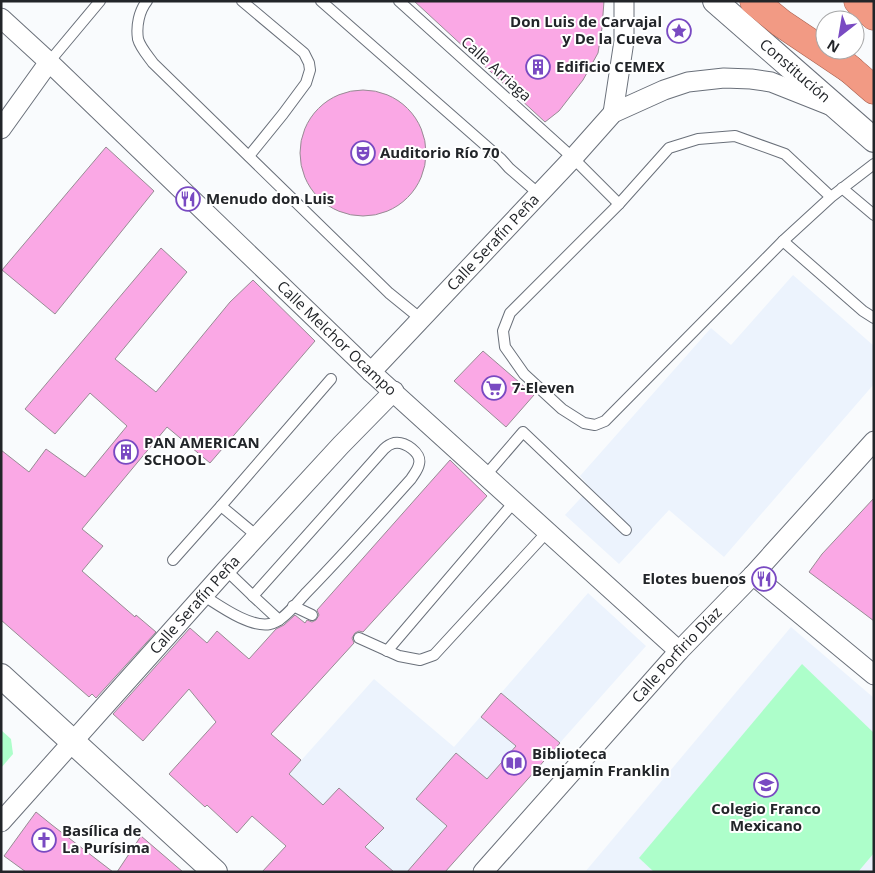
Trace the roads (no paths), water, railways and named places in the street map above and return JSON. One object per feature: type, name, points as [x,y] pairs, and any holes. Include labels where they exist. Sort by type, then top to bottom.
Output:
[{"type":"highway","points":[[754,1],[781,23],[851,70]]},
{"type":"highway","points":[[774,1],[815,38]]},
{"type":"highway","points":[[858,1],[874,16]]},
{"type":"highway","points":[[840,60],[874,90]]},
{"type":"street","points":[[613,113],[624,41],[624,1]]},
{"type":"street","name":"Constitución","points":[[715,1],[874,140]]},
{"type":"street","name":"Calle Melchor Ocampo","points":[[1,18],[371,372],[679,650]]},
{"type":"street","points":[[1,129],[49,62]]},
{"type":"street","name":"Calle Serafín Peña","points":[[371,372],[613,113],[664,90],[688,82],[724,78],[751,78],[771,82],[837,108]]},
{"type":"street","name":"Calle Serafín Peña","points":[[1,822],[257,536],[394,391]]},
{"type":"street","name":"Calle Porfirio Díaz","points":[[483,872],[679,650],[753,575],[874,441]]},
{"type":"street","points":[[753,575],[874,675]]},
{"type":"street","points":[[1,676],[215,872]]},
{"type":"lane","points":[[49,62],[100,1]]},
{"type":"lane","points":[[147,1],[142,8],[138,24],[138,41],[153,63],[389,293],[421,319]]},
{"type":"lane","points":[[242,1],[304,53],[310,70],[306,83],[249,156]]},
{"type":"lane","points":[[321,1],[538,194]]},
{"type":"lane","name":"Calle Arriaga","points":[[399,1],[573,158],[619,204]]},
{"type":"lane","points":[[831,197],[785,154],[735,136],[698,139],[670,148],[619,204],[510,313],[502,331],[505,347],[524,374],[562,409],[584,423],[595,425],[605,421],[784,241],[831,197],[874,164]]},
{"type":"lane","points":[[842,188],[874,214]]},
{"type":"lane","points":[[784,241],[863,311],[874,318]]},
{"type":"lane","points":[[173,560],[332,379]]},
{"type":"lane","points":[[486,475],[523,432],[626,530]]},
{"type":"lane","points":[[204,596],[244,620],[270,624],[279,620],[325,573],[417,471],[420,462],[418,456],[402,443],[395,442],[384,449],[253,596]]},
{"type":"lane","points":[[387,650],[515,501]]},
{"type":"lane","points":[[221,506],[257,536]]},
{"type":"lane","points":[[358,638],[399,656],[420,660],[434,655],[548,531]]},
{"type":"lane","points":[[226,570],[279,620]]},
{"type":"lane","points":[[293,606],[312,615]]},
{"type":"place","name":"Don Luis de Carvajal y De la Cueva","points":[[679,31]]},
{"type":"place","name":"Edificio CEMEX","points":[[538,67]]},
{"type":"place","name":"Auditorio Río 70","points":[[363,153]]},
{"type":"place","name":"Menudo don Luis","points":[[188,199]]},
{"type":"place","name":"7-Eleven","points":[[494,388]]},
{"type":"place","name":"PAN AMERICAN SCHOOL","points":[[126,452]]},
{"type":"place","name":"Elotes buenos","points":[[764,579]]},
{"type":"place","name":"Biblioteca Benjamin Franklin","points":[[514,763]]},
{"type":"place","name":"Colegio Franco Mexicano","points":[[766,785]]},
{"type":"place","name":"Basílica de La Purísima","points":[[44,840]]}]
